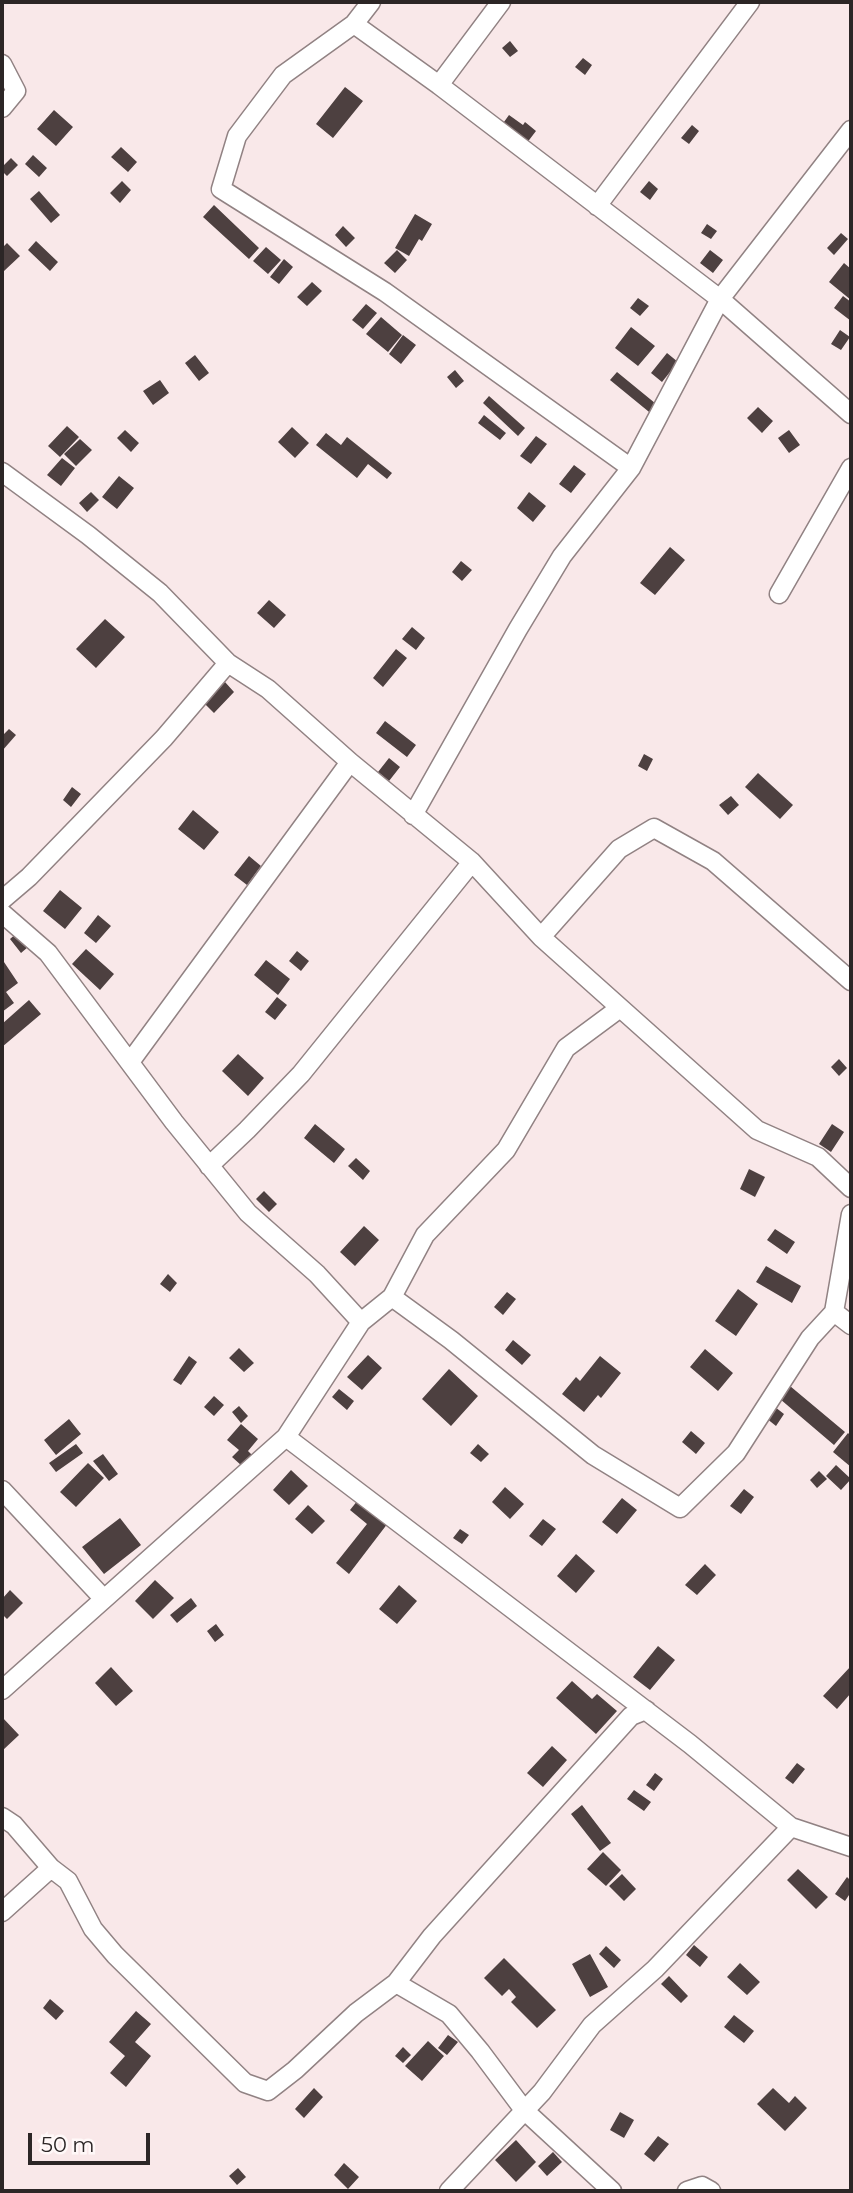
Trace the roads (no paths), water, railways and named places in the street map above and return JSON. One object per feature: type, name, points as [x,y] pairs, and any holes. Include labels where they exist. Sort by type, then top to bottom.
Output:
[{"type":"street","points":[[371,2],[355,24],[283,75],[237,136],[221,189],[385,292],[631,468]]},
{"type":"street","points":[[439,85],[501,2]]},
{"type":"street","points":[[597,206],[750,2]]},
{"type":"street","points":[[355,24],[720,299],[851,414]]},
{"type":"street","points":[[2,64],[16,91],[2,108]]},
{"type":"street","points":[[413,814],[562,556],[631,468],[720,299],[851,130]]},
{"type":"street","points":[[779,594],[851,468]]},
{"type":"street","points":[[2,472],[88,535],[160,593],[228,663],[268,689],[350,762],[472,862],[541,937],[757,1130],[818,1157],[851,1188]]},
{"type":"street","points":[[2,900],[29,877],[164,738],[228,663]]},
{"type":"street","points":[[130,1062],[350,762]]},
{"type":"street","points":[[541,937],[619,849],[654,828],[713,860],[851,981]]},
{"type":"street","points":[[209,1166],[300,1074],[472,862]]},
{"type":"street","points":[[2,914],[48,953],[209,1166],[248,1213],[317,1274],[361,1322]]},
{"type":"street","points":[[2,1690],[286,1437],[361,1322],[391,1297],[425,1235],[506,1150],[566,1048],[620,1008]]},
{"type":"street","points":[[391,1297],[451,1340],[593,1455],[680,1508],[736,1452],[810,1338],[834,1312],[851,1214]]},
{"type":"street","points":[[834,1312],[851,1325]]},
{"type":"street","points":[[286,1437],[646,1710],[791,1827],[851,1847]]},
{"type":"street","points":[[2,1490],[103,1598]]},
{"type":"street","points":[[2,1817],[15,1825],[51,1868],[68,1881],[93,1929],[115,1955],[244,2083],[268,2091],[295,2070],[356,2013],[396,1983],[432,1936],[631,1716],[646,1710]]},
{"type":"street","points":[[449,2191],[542,2092],[592,2025],[655,1969],[791,1827]]},
{"type":"street","points":[[2,1912],[51,1868]]},
{"type":"street","points":[[396,1983],[449,2014],[524,2110],[612,2191]]},
{"type":"street","points":[[687,2191],[702,2186],[711,2191]]}]
